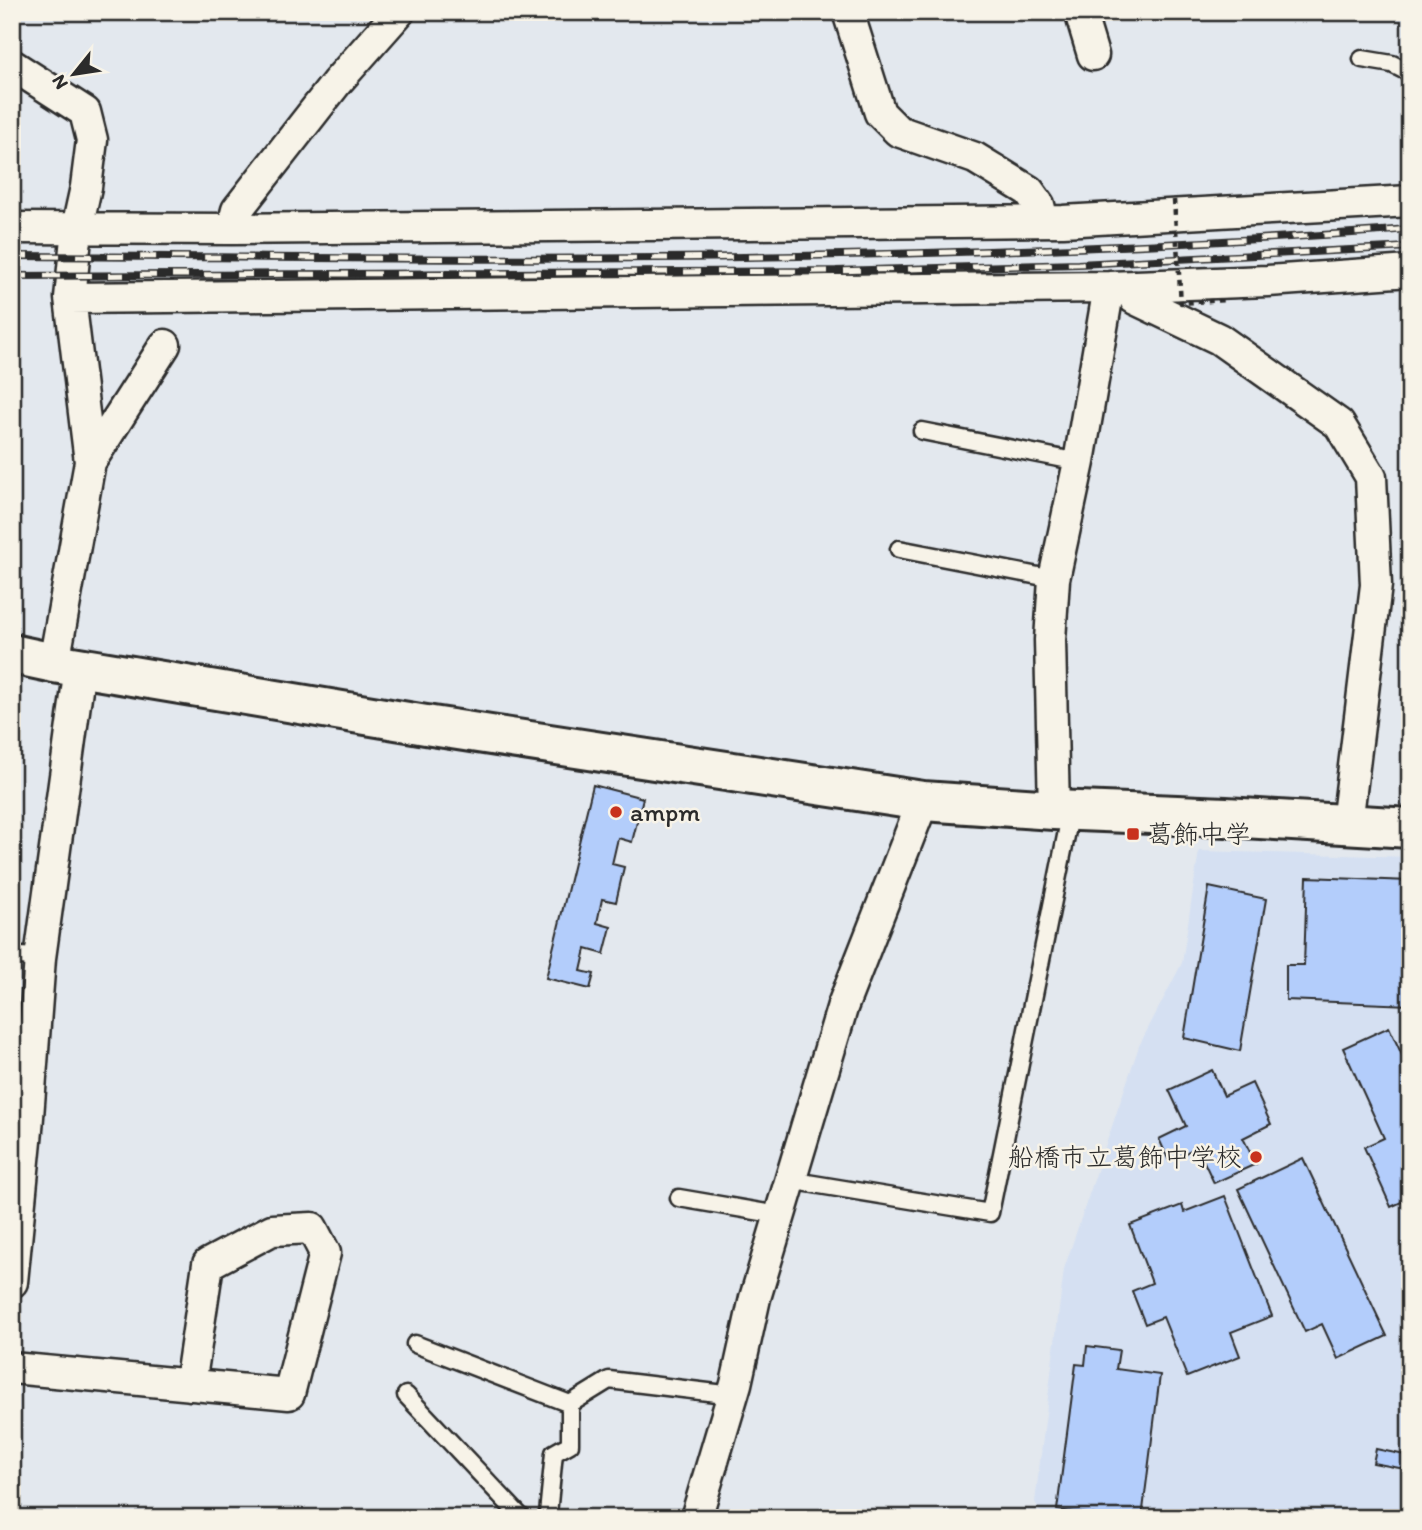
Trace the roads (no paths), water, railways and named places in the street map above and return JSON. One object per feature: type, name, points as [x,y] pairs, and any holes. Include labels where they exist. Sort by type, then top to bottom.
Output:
[{"type":"street","points":[[232,229],[237,210],[337,82],[399,12]]},
{"type":"street","points":[[848,12],[880,113],[898,131],[975,158],[1029,191],[1039,205],[1043,221]]},
{"type":"street","points":[[1080,12],[1093,55]]},
{"type":"street","points":[[12,65],[85,111],[92,140],[77,228],[70,298],[90,462],[67,665],[26,956],[12,1282]]},
{"type":"street","points":[[12,229],[1043,221],[1410,201]]},
{"type":"street","points":[[70,298],[1122,286],[1410,271]]},
{"type":"street","points":[[1063,810],[1050,640],[1054,579],[1122,286]]},
{"type":"street","points":[[1122,286],[1135,299],[1219,339],[1339,424],[1371,477],[1376,585],[1347,824]]},
{"type":"street","points":[[90,462],[165,345]]},
{"type":"street","points":[[12,654],[419,724],[923,801],[1410,828]]},
{"type":"street","points":[[696,1518],[733,1395],[755,1298],[843,1005],[923,801]]},
{"type":"street","points":[[12,1368],[190,1385],[289,1394],[325,1253],[312,1228],[272,1230],[208,1264],[190,1385]]},
{"type":"lane","points":[[1362,60],[1392,64],[1410,73]]},
{"type":"lane","points":[[922,431],[1079,462]]},
{"type":"lane","points":[[898,549],[1054,579]]},
{"type":"lane","points":[[789,1180],[990,1213],[1063,810]]},
{"type":"lane","points":[[679,1198],[779,1215]]},
{"type":"lane","points":[[415,1344],[570,1404]]},
{"type":"lane","points":[[570,1404],[608,1381],[733,1395]]},
{"type":"lane","points":[[406,1395],[522,1518]]},
{"type":"lane","points":[[545,1518],[548,1514],[554,1453],[570,1444],[570,1404]]},
{"type":"railway","points":[[12,256],[530,259],[737,257],[1126,246],[1410,229]]},
{"type":"railway","points":[[12,276],[836,271],[1078,264],[1410,247]]},
{"type":"place","name":"ampm","points":[[616,812]]},
{"type":"place","name":"葛飾中学","points":[[1133,834]]},
{"type":"place","name":"船橋市立葛飾中学校","points":[[1256,1157]]}]
